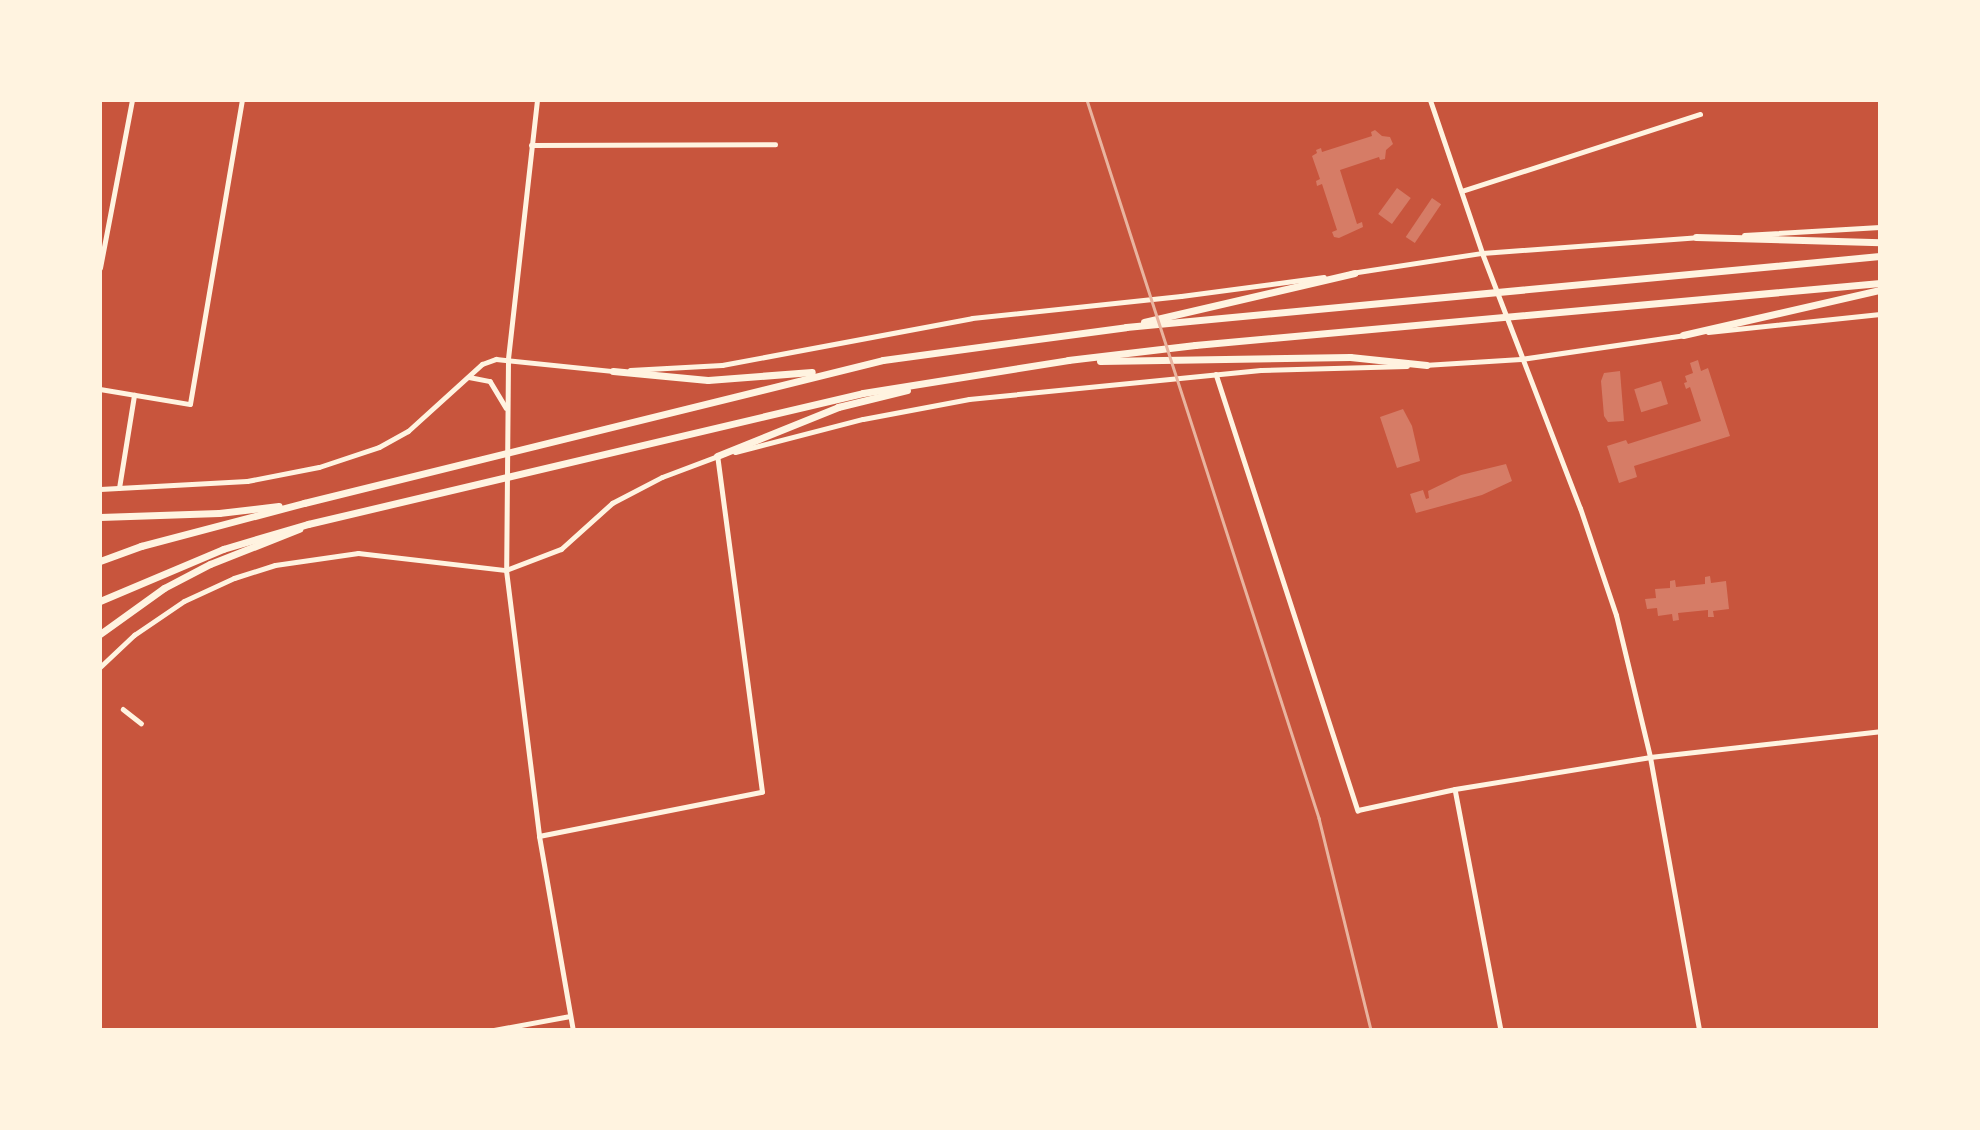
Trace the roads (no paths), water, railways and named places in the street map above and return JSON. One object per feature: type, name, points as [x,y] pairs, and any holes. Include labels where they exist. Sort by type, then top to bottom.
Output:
[{"type":"highway","points":[[1696,237],[1880,242]]},
{"type":"highway","points":[[100,561],[141,546],[304,503],[883,360],[1126,327],[1194,323],[1880,256]]},
{"type":"highway","points":[[1126,327],[1354,273]]},
{"type":"highway","points":[[100,601],[223,550],[307,524],[863,393],[1068,360],[1195,345],[1880,283]]},
{"type":"highway","points":[[1683,335],[1880,290]]},
{"type":"highway","points":[[1068,360],[1350,357],[1427,365]]},
{"type":"highway","points":[[613,371],[708,380],[834,370]]},
{"type":"highway","points":[[717,456],[838,407],[965,376]]},
{"type":"highway","points":[[100,517],[219,513],[304,503]]},
{"type":"highway","points":[[100,634],[163,588],[210,564],[288,536],[307,524]]},
{"type":"main road","points":[[537,100],[508,360],[506,570],[539,836],[573,1030]]},
{"type":"main road","points":[[1430,100],[1482,253],[1594,547],[1618,622],[1650,757],[1699,1030]]},
{"type":"main road","points":[[100,489],[247,481],[319,467],[379,447],[408,431],[468,376],[490,361],[508,360],[613,371],[722,365],[972,318],[1181,296],[1482,253],[1880,227]]},
{"type":"main road","points":[[100,667],[134,635],[184,601],[234,578],[275,565],[358,553],[506,570],[561,549],[612,503],[662,477],[717,456],[863,419],[969,398],[1200,375],[1521,359],[1683,335],[1880,314]]},
{"type":"street","points":[[100,268],[132,100]]},
{"type":"street","points":[[100,389],[190,404],[242,100]]},
{"type":"street","points":[[1462,191],[1700,114]]},
{"type":"street","points":[[530,145],[775,144]]},
{"type":"street","points":[[1216,374],[1358,810],[1455,789],[1650,757],[1880,731]]},
{"type":"street","points":[[468,376],[490,382],[506,408]]},
{"type":"street","points":[[120,488],[134,395]]},
{"type":"street","points":[[539,836],[762,792],[717,456]]},
{"type":"street","points":[[123,709],[141,723]]},
{"type":"street","points":[[1455,789],[1501,1030]]},
{"type":"street","points":[[494,1030],[570,1016]]},
{"type":"railway","points":[[1087,100],[1319,818],[1371,1030]]}]
